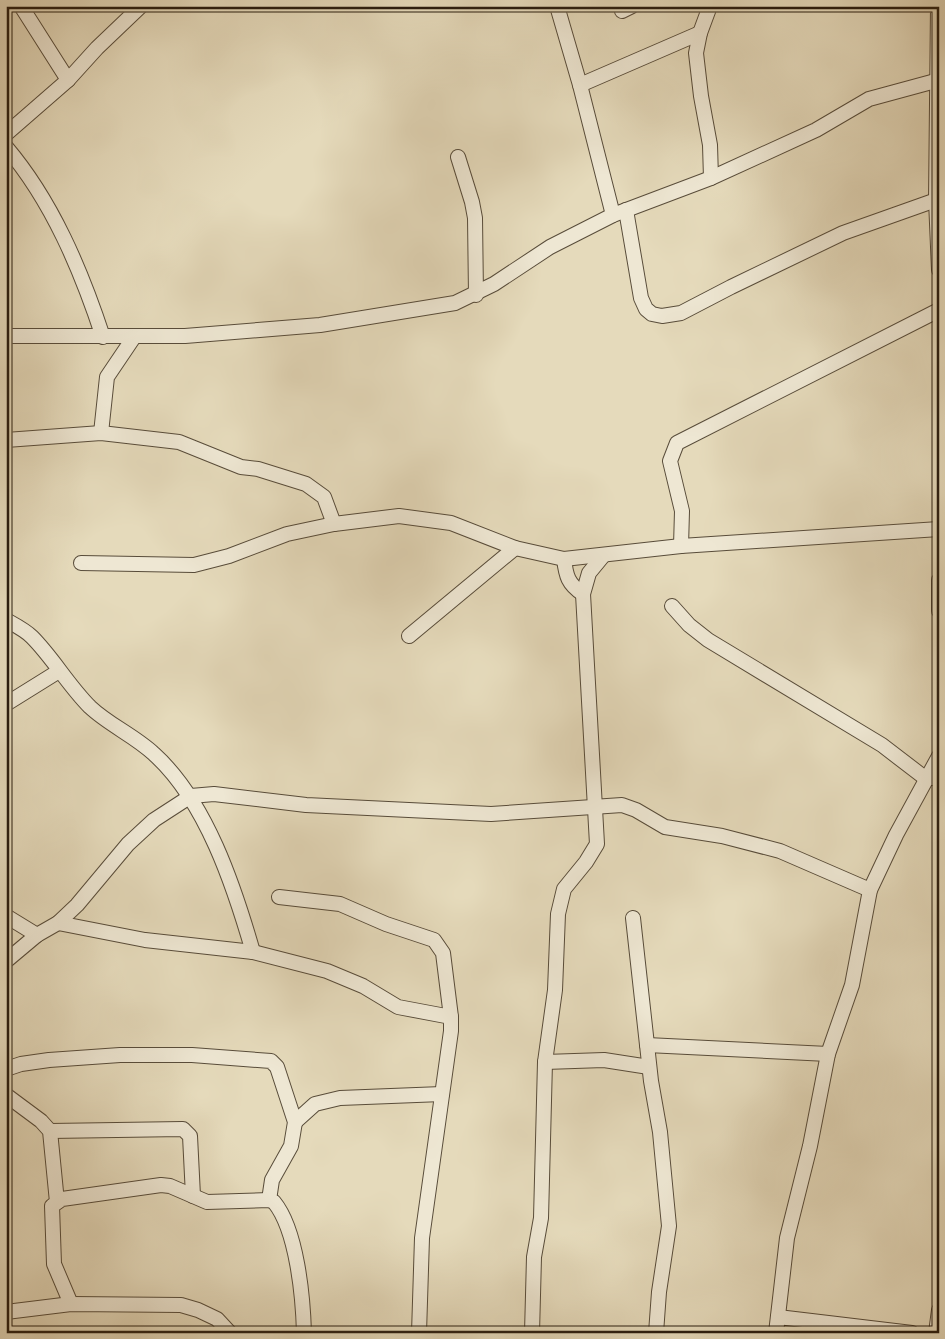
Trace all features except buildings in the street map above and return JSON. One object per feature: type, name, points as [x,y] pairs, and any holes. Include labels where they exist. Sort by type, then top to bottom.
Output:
[{"type":"street","points":[[21,6],[68,80]]},
{"type":"street","points":[[6,134],[68,80],[97,48],[141,6]]},
{"type":"street","points":[[557,6],[619,213],[641,298],[646,309],[652,314],[662,316],[681,314],[731,287],[843,233],[936,200]]},
{"type":"street","points":[[710,6],[700,33],[696,54],[710,145],[711,178]]},
{"type":"street","points":[[938,6],[936,200],[939,270]]},
{"type":"street","points":[[580,85],[700,33]]},
{"type":"street","points":[[6,336],[185,336],[320,325],[425,310],[455,303],[476,295],[550,247],[619,213],[711,178],[816,130],[869,99],[938,80]]},
{"type":"street","points":[[6,147],[24,168],[56,225],[90,296],[103,337]]},
{"type":"street","points":[[458,157],[475,218],[476,295]]},
{"type":"street","points":[[682,546],[682,511],[670,461],[677,443],[939,310]]},
{"type":"street","points":[[101,433],[104,388],[107,377],[134,337]]},
{"type":"street","points":[[6,440],[101,433],[179,442],[241,468],[258,469],[306,484],[324,497],[334,524]]},
{"type":"street","points":[[81,563],[194,565],[229,556],[287,534],[334,524],[399,516],[430,518],[451,523],[515,548],[564,559],[682,546],[939,529]]},
{"type":"street","points":[[409,636],[515,548]]},
{"type":"street","points":[[532,1333],[534,1257],[541,1218],[545,1062],[555,990],[558,914],[564,889],[586,862],[596,844],[583,594],[590,573],[603,556]]},
{"type":"street","points":[[564,559],[568,580],[572,586],[583,594]]},
{"type":"street","points":[[939,580],[939,611]]},
{"type":"street","points":[[672,606],[689,625],[708,640],[882,745],[932,778]]},
{"type":"street","points":[[6,620],[32,637],[59,671],[97,713],[154,753],[191,796],[238,900],[253,952]]},
{"type":"street","points":[[6,704],[59,671]]},
{"type":"street","points":[[776,1333],[787,1238],[810,1146],[828,1054],[852,985],[870,890],[932,778],[939,756]]},
{"type":"street","points":[[6,961],[37,935],[58,924],[140,832],[170,808],[191,796],[214,794],[306,805],[491,814],[595,806],[622,806],[636,810],[665,827],[757,844],[780,851],[870,890]]},
{"type":"street","points":[[279,898],[340,904],[386,924],[434,940],[443,953],[452,1030],[422,1238],[419,1333]]},
{"type":"street","points":[[6,916],[37,935]]},
{"type":"street","points":[[633,918],[649,1067],[660,1132],[670,1226],[659,1292],[656,1333]]},
{"type":"street","points":[[58,924],[145,940],[253,952],[327,971],[363,986],[398,1007],[451,1017]]},
{"type":"street","points":[[647,1044],[828,1054]]},
{"type":"street","points":[[6,1069],[21,1064],[49,1060],[120,1055],[192,1055],[271,1061],[277,1067],[295,1122],[291,1146],[272,1180],[269,1200]]},
{"type":"street","points":[[545,1062],[604,1060],[649,1067]]},
{"type":"street","points":[[295,1122],[316,1104],[340,1098],[442,1094]]},
{"type":"street","points":[[6,1095],[41,1121],[50,1131],[56,1202]]},
{"type":"street","points":[[50,1131],[183,1129],[190,1136],[193,1196]]},
{"type":"street","points":[[71,1304],[54,1264],[50,1211],[56,1202],[62,1199],[161,1185],[170,1186],[207,1202],[269,1200],[278,1207],[289,1235],[298,1270],[303,1300],[304,1333]]},
{"type":"street","points":[[6,1312],[71,1304],[181,1305],[198,1310],[217,1319],[230,1333]]},
{"type":"street","points":[[936,1333],[939,1310]]},
{"type":"street","points":[[778,1317],[912,1333]]}]
